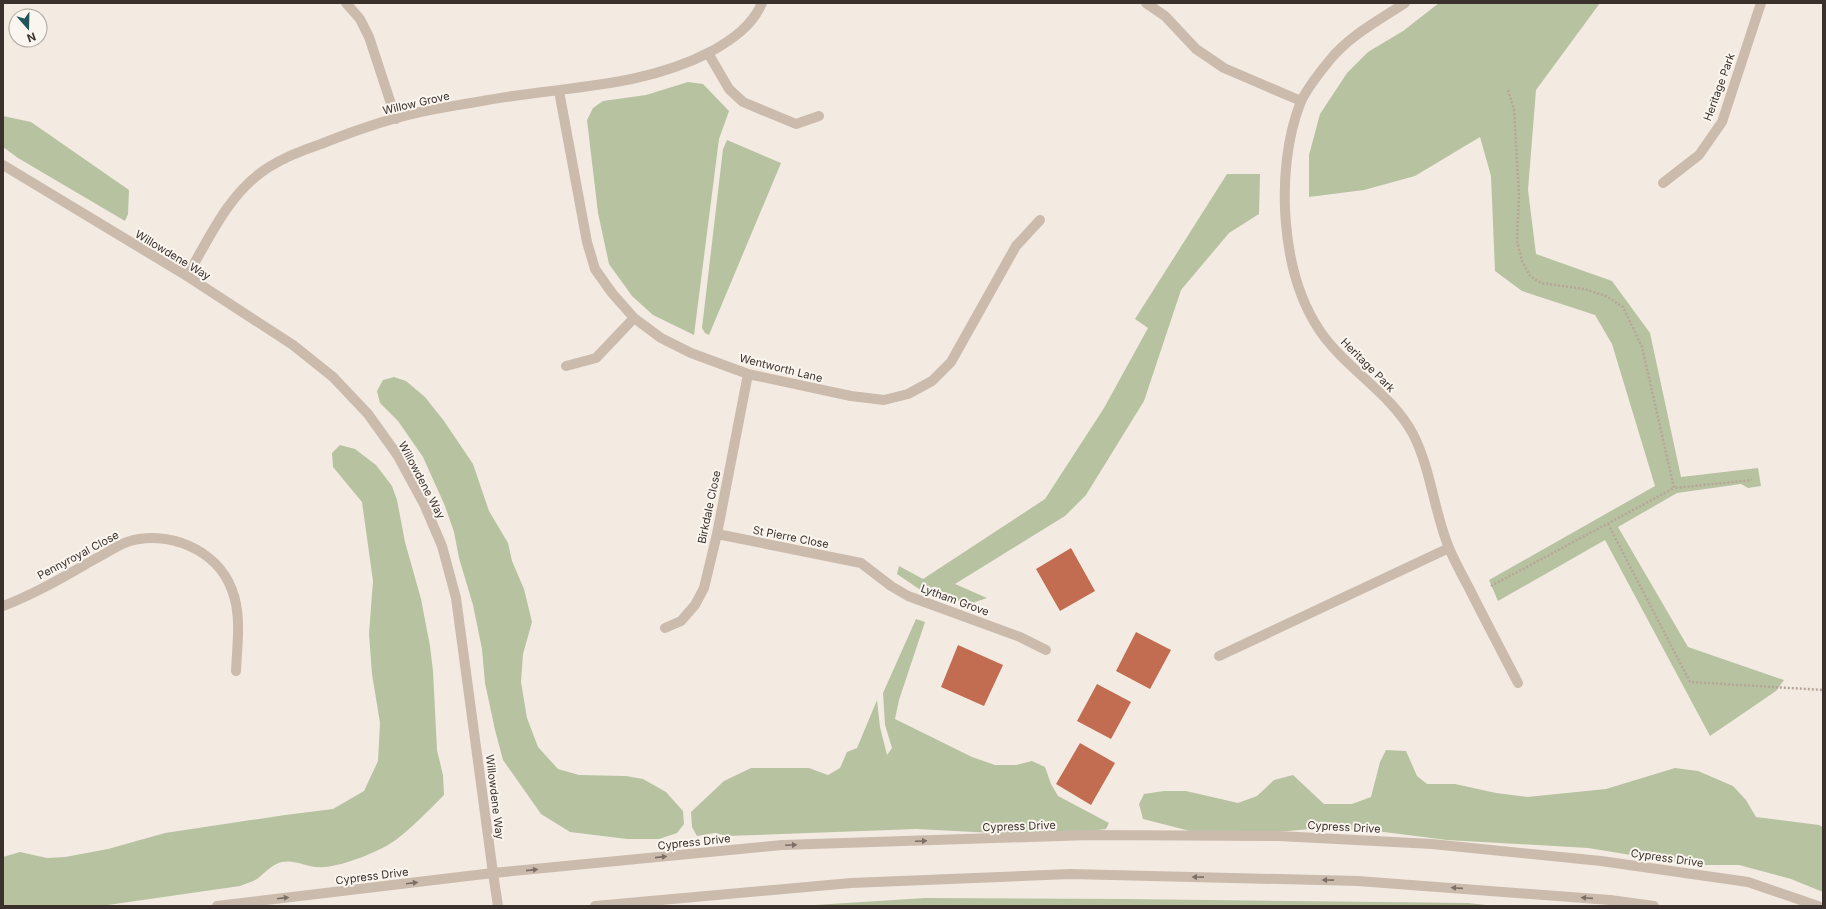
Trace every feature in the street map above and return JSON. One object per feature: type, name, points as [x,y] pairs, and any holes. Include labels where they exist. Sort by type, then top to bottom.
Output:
[{"type":"street","points":[[346,3],[360,19],[369,37],[396,119]]},
{"type":"street","name":"Willow Grove","points":[[186,276],[225,209],[243,187],[269,167],[296,153],[396,119],[428,111],[506,97],[613,84],[649,76],[677,67],[732,40],[747,26],[762,3]]},
{"type":"street","points":[[1146,3],[1165,16],[1196,49],[1224,68],[1301,101]]},
{"type":"street","name":"Heritage Park","points":[[1405,3],[1350,40],[1330,60],[1301,101],[1294,123],[1284,202],[1286,231],[1296,277],[1305,304],[1319,330],[1337,353],[1399,413],[1413,435],[1449,548],[1518,684]]},
{"type":"street","name":"Heritage Park","points":[[1663,183],[1699,156],[1722,122],[1761,3]]},
{"type":"street","points":[[708,53],[729,89],[743,102],[796,124],[819,116]]},
{"type":"street","name":"Wentworth Lane","points":[[559,91],[587,242],[595,268],[612,294],[634,318],[661,338],[691,352],[748,374],[851,396],[884,400],[908,394],[932,382],[951,362],[1016,246],[1040,220]]},
{"type":"street","name":"Willowdene Way","points":[[3,165],[186,276],[293,345],[333,377],[368,414],[398,456],[424,504],[442,546],[456,598],[498,906]]},
{"type":"street","points":[[566,366],[596,358],[634,318]]},
{"type":"street","name":"Birkdale Close","points":[[665,628],[681,621],[695,605],[704,588],[717,534],[748,374]]},
{"type":"street","name":"St Pierre Close","points":[[717,534],[861,563]]},
{"type":"street","name":"Pennyroyal Close","points":[[3,606],[22,599],[126,542],[147,537],[180,541],[203,554],[221,570],[232,590],[238,620],[236,671]]},
{"type":"street","points":[[1219,656],[1449,548]]},
{"type":"street","name":"Lytham Grove","points":[[861,563],[890,586],[908,596],[1020,637],[1046,650]]},
{"type":"street","name":"Cypress Drive","points":[[217,906],[493,873],[782,845],[1090,835],[1279,836],[1432,844],[1601,861],[1748,882],[1818,906]]},
{"type":"street","points":[[595,906],[852,883],[1070,874],[1358,881],[1610,900],[1654,906]]},
{"type":"path","points":[[1508,90],[1514,110],[1519,195],[1517,241],[1522,261],[1530,276],[1541,283],[1584,289],[1606,296],[1623,307],[1642,347],[1674,488]]},
{"type":"path","points":[[1472,595],[1674,488],[1752,480]]},
{"type":"path","points":[[1608,524],[1690,682],[1823,690]]},
{"type":"green space","points":[[1439,3],[1600,3],[1536,90],[1528,190],[1536,254],[1612,281],[1650,333],[1681,477],[1758,468],[1761,486],[1748,488],[1741,484],[1677,493],[1618,527],[1688,647],[1784,680],[1776,691],[1710,736],[1605,540],[1498,601],[1489,580],[1655,486],[1612,344],[1595,315],[1522,291],[1495,271],[1491,176],[1480,137],[1415,176],[1364,190],[1309,197],[1309,155],[1320,114],[1347,73],[1368,52],[1403,31]]},
{"type":"green space","points":[[688,82],[703,84],[729,111],[719,139],[694,335],[653,315],[632,296],[609,264],[598,213],[587,120],[593,108],[603,101],[646,95]]},
{"type":"green space","points":[[3,116],[31,122],[129,190],[128,214],[125,221],[18,158],[3,147]]},
{"type":"green space","points":[[727,140],[781,163],[709,335],[705,333],[702,328],[723,149]]},
{"type":"green space","points":[[1227,174],[1260,174],[1259,214],[1229,233],[1181,290],[1144,401],[1086,495],[1065,516],[955,584],[987,598],[969,604],[922,591],[897,574],[899,566],[923,579],[1045,499],[1104,408],[1148,328],[1135,319]]},
{"type":"green space","points":[[394,377],[406,381],[425,397],[444,421],[473,464],[489,511],[508,543],[512,561],[524,589],[532,622],[523,654],[521,682],[527,718],[538,747],[558,769],[579,775],[626,776],[643,779],[666,792],[683,811],[684,824],[677,833],[659,839],[627,839],[570,832],[541,814],[503,760],[485,683],[482,649],[473,605],[459,558],[454,532],[445,506],[423,457],[398,421],[380,403],[377,391],[383,380]]},
{"type":"green space","points":[[340,445],[355,449],[376,465],[392,486],[397,500],[405,542],[421,599],[430,646],[433,671],[437,750],[443,775],[444,795],[409,829],[390,844],[372,853],[341,864],[314,867],[287,861],[278,863],[257,879],[240,886],[101,906],[3,906],[3,857],[20,852],[47,858],[65,857],[108,849],[165,833],[333,809],[364,791],[378,761],[380,723],[372,674],[369,634],[373,581],[362,502],[333,467],[332,453]]},
{"type":"green space","points":[[916,619],[925,622],[899,700],[895,719],[972,757],[995,765],[1016,765],[1032,761],[1045,767],[1051,784],[1058,796],[1109,823],[1106,829],[1049,836],[916,829],[727,836],[715,833],[697,836],[692,827],[691,812],[724,781],[751,768],[809,768],[828,775],[840,768],[847,752],[857,748],[877,700],[880,727],[887,755],[892,748],[885,725],[883,693]]},
{"type":"green space","points":[[1386,750],[1406,751],[1417,776],[1427,784],[1455,784],[1496,793],[1527,797],[1606,789],[1675,768],[1698,771],[1733,786],[1746,800],[1756,817],[1819,825],[1823,827],[1823,892],[1791,879],[1739,865],[1705,865],[1668,861],[1588,848],[1447,840],[1376,831],[1321,828],[1288,831],[1190,831],[1143,819],[1139,804],[1144,794],[1164,791],[1186,791],[1238,803],[1257,796],[1274,780],[1293,775],[1324,804],[1352,804],[1371,797],[1380,762]]},
{"type":"green space","points":[[925,898],[1468,903],[1495,906],[799,906]]},
{"type":"building","points":[[1071,548],[1095,591],[1060,611],[1036,569]]},
{"type":"building","points":[[1136,632],[1171,650],[1150,689],[1116,671]]},
{"type":"building","points":[[958,645],[1003,665],[984,706],[941,687]]},
{"type":"building","points":[[1097,684],[1131,702],[1111,739],[1077,721]]},
{"type":"building","points":[[1080,743],[1115,763],[1091,805],[1056,784]]}]
